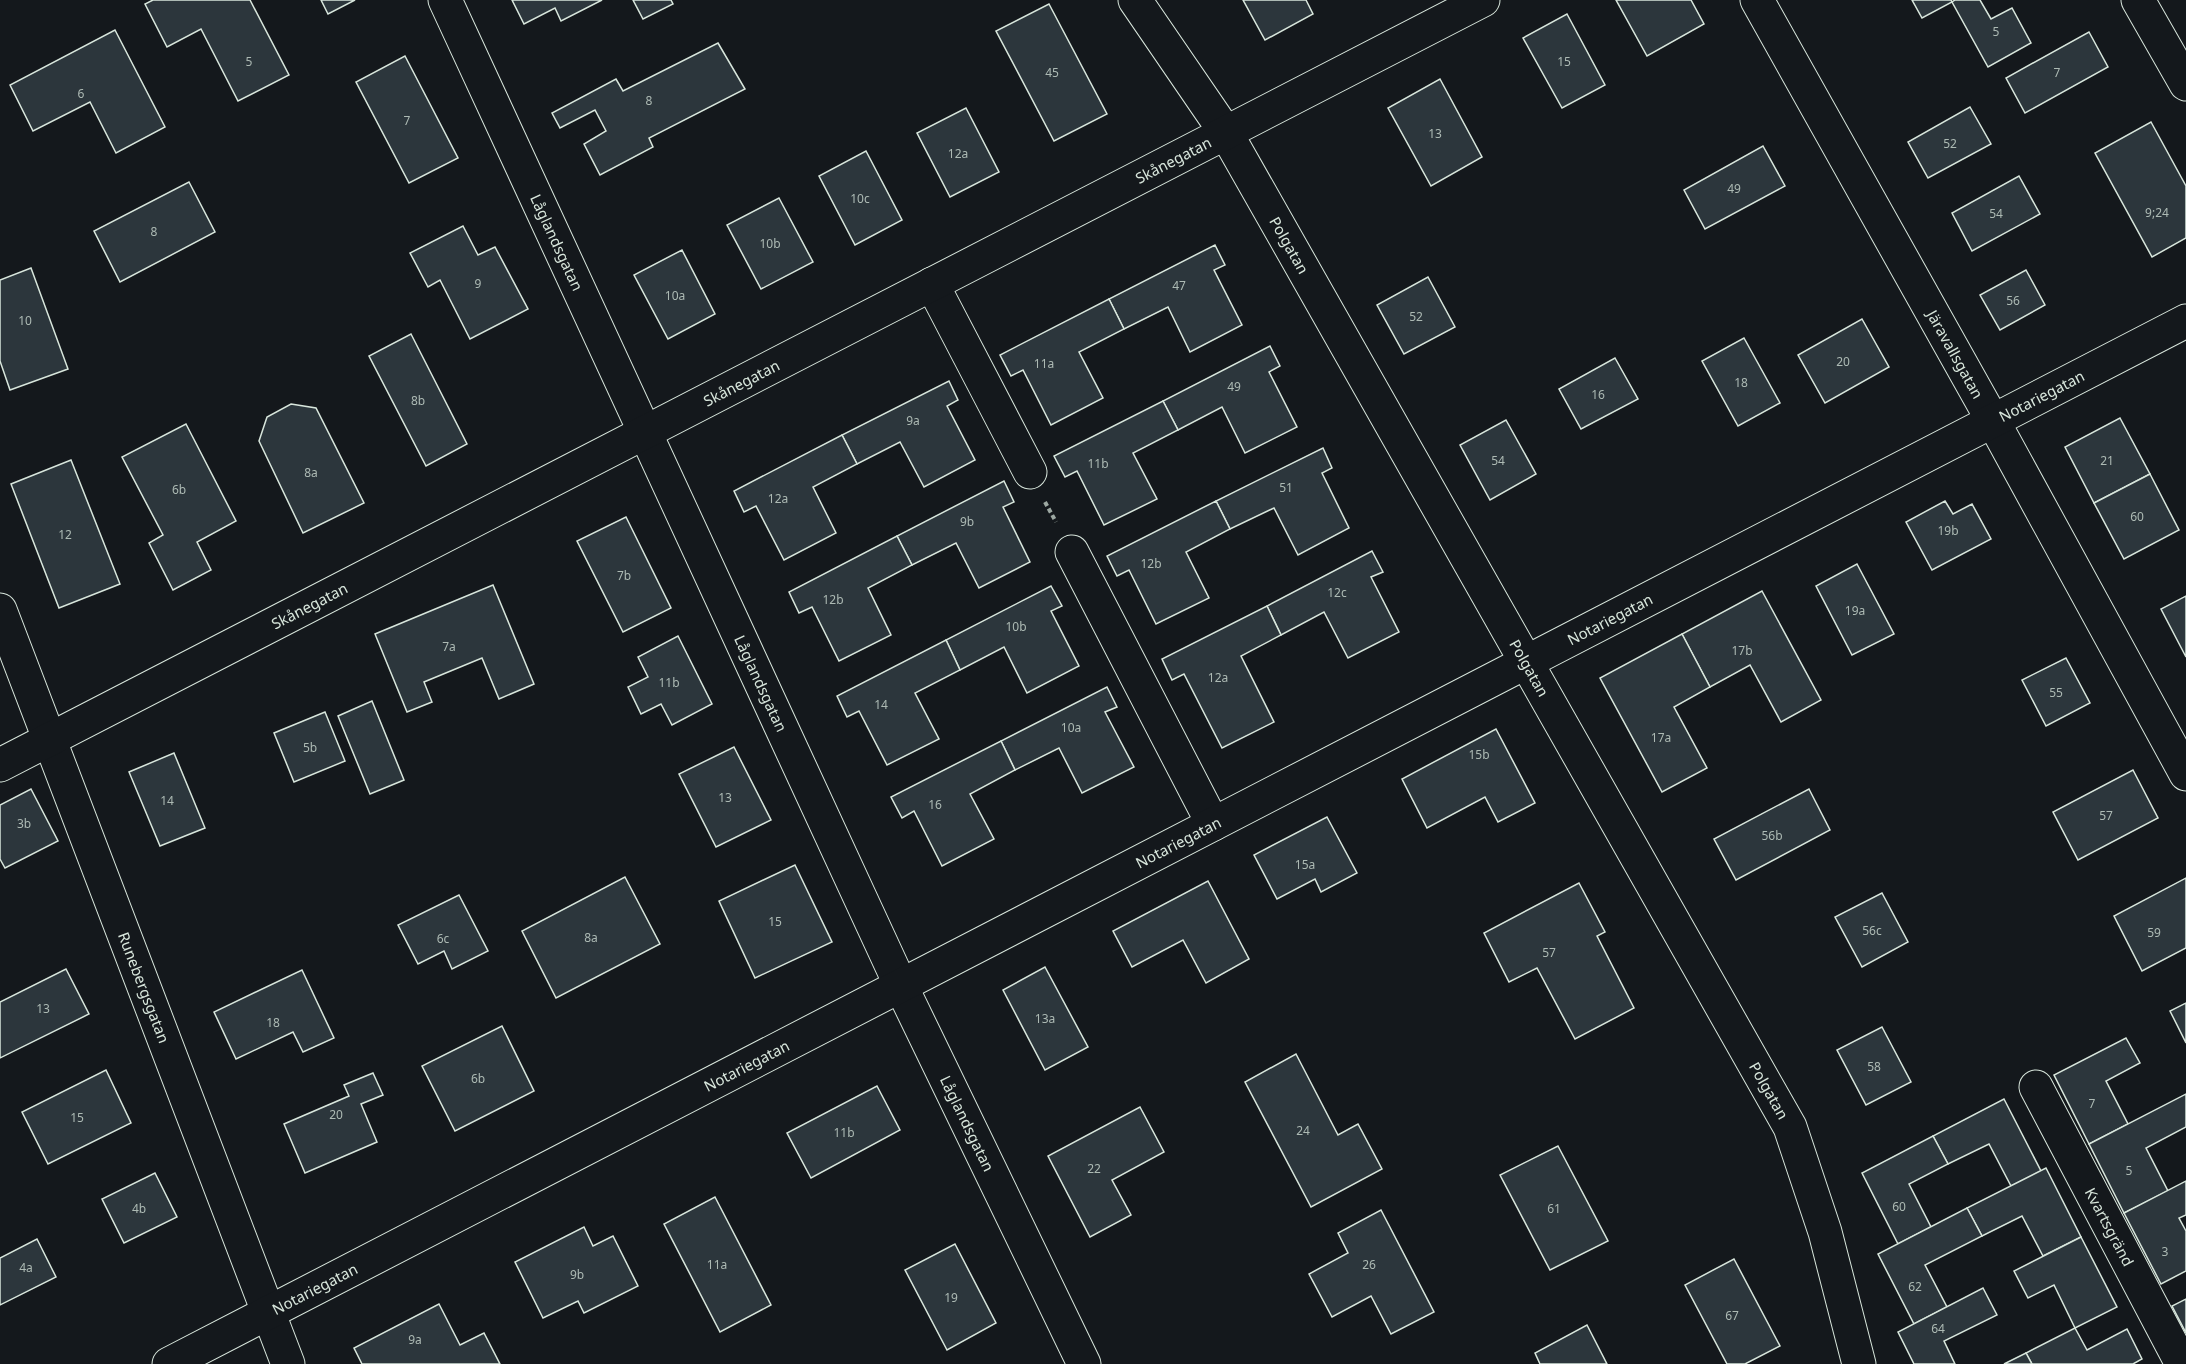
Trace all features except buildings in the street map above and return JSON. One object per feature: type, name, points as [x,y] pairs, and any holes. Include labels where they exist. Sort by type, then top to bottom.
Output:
[{"type":"street","name":"Låglandsgatan","points":[[445,0],[901,986],[1084,1364]]},
{"type":"street","name":"Polgatan","points":[[1135,0],[1226,133],[1790,1127],[1825,1232],[1859,1364]]},
{"type":"street","name":"Skånegatan","points":[[0,765],[1483,0]]},
{"type":"street","name":"Järavallsgatan","points":[[1757,0],[1993,421],[2186,774]]},
{"type":"street","points":[[2138,0],[2186,84]]},
{"type":"street","points":[[932,284],[1030,472]]},
{"type":"street","name":"Notariegatan","points":[[169,1364],[2186,321]]},
{"type":"street","points":[[1072,552],[1213,824]]},
{"type":"street","name":"Runebergsgatan","points":[[0,610],[288,1364]]},
{"type":"street","name":"Kvartsgränd","points":[[2036,1087],[2182,1364]]},
{"type":"path","points":[[1030,472],[1072,552]]}]
